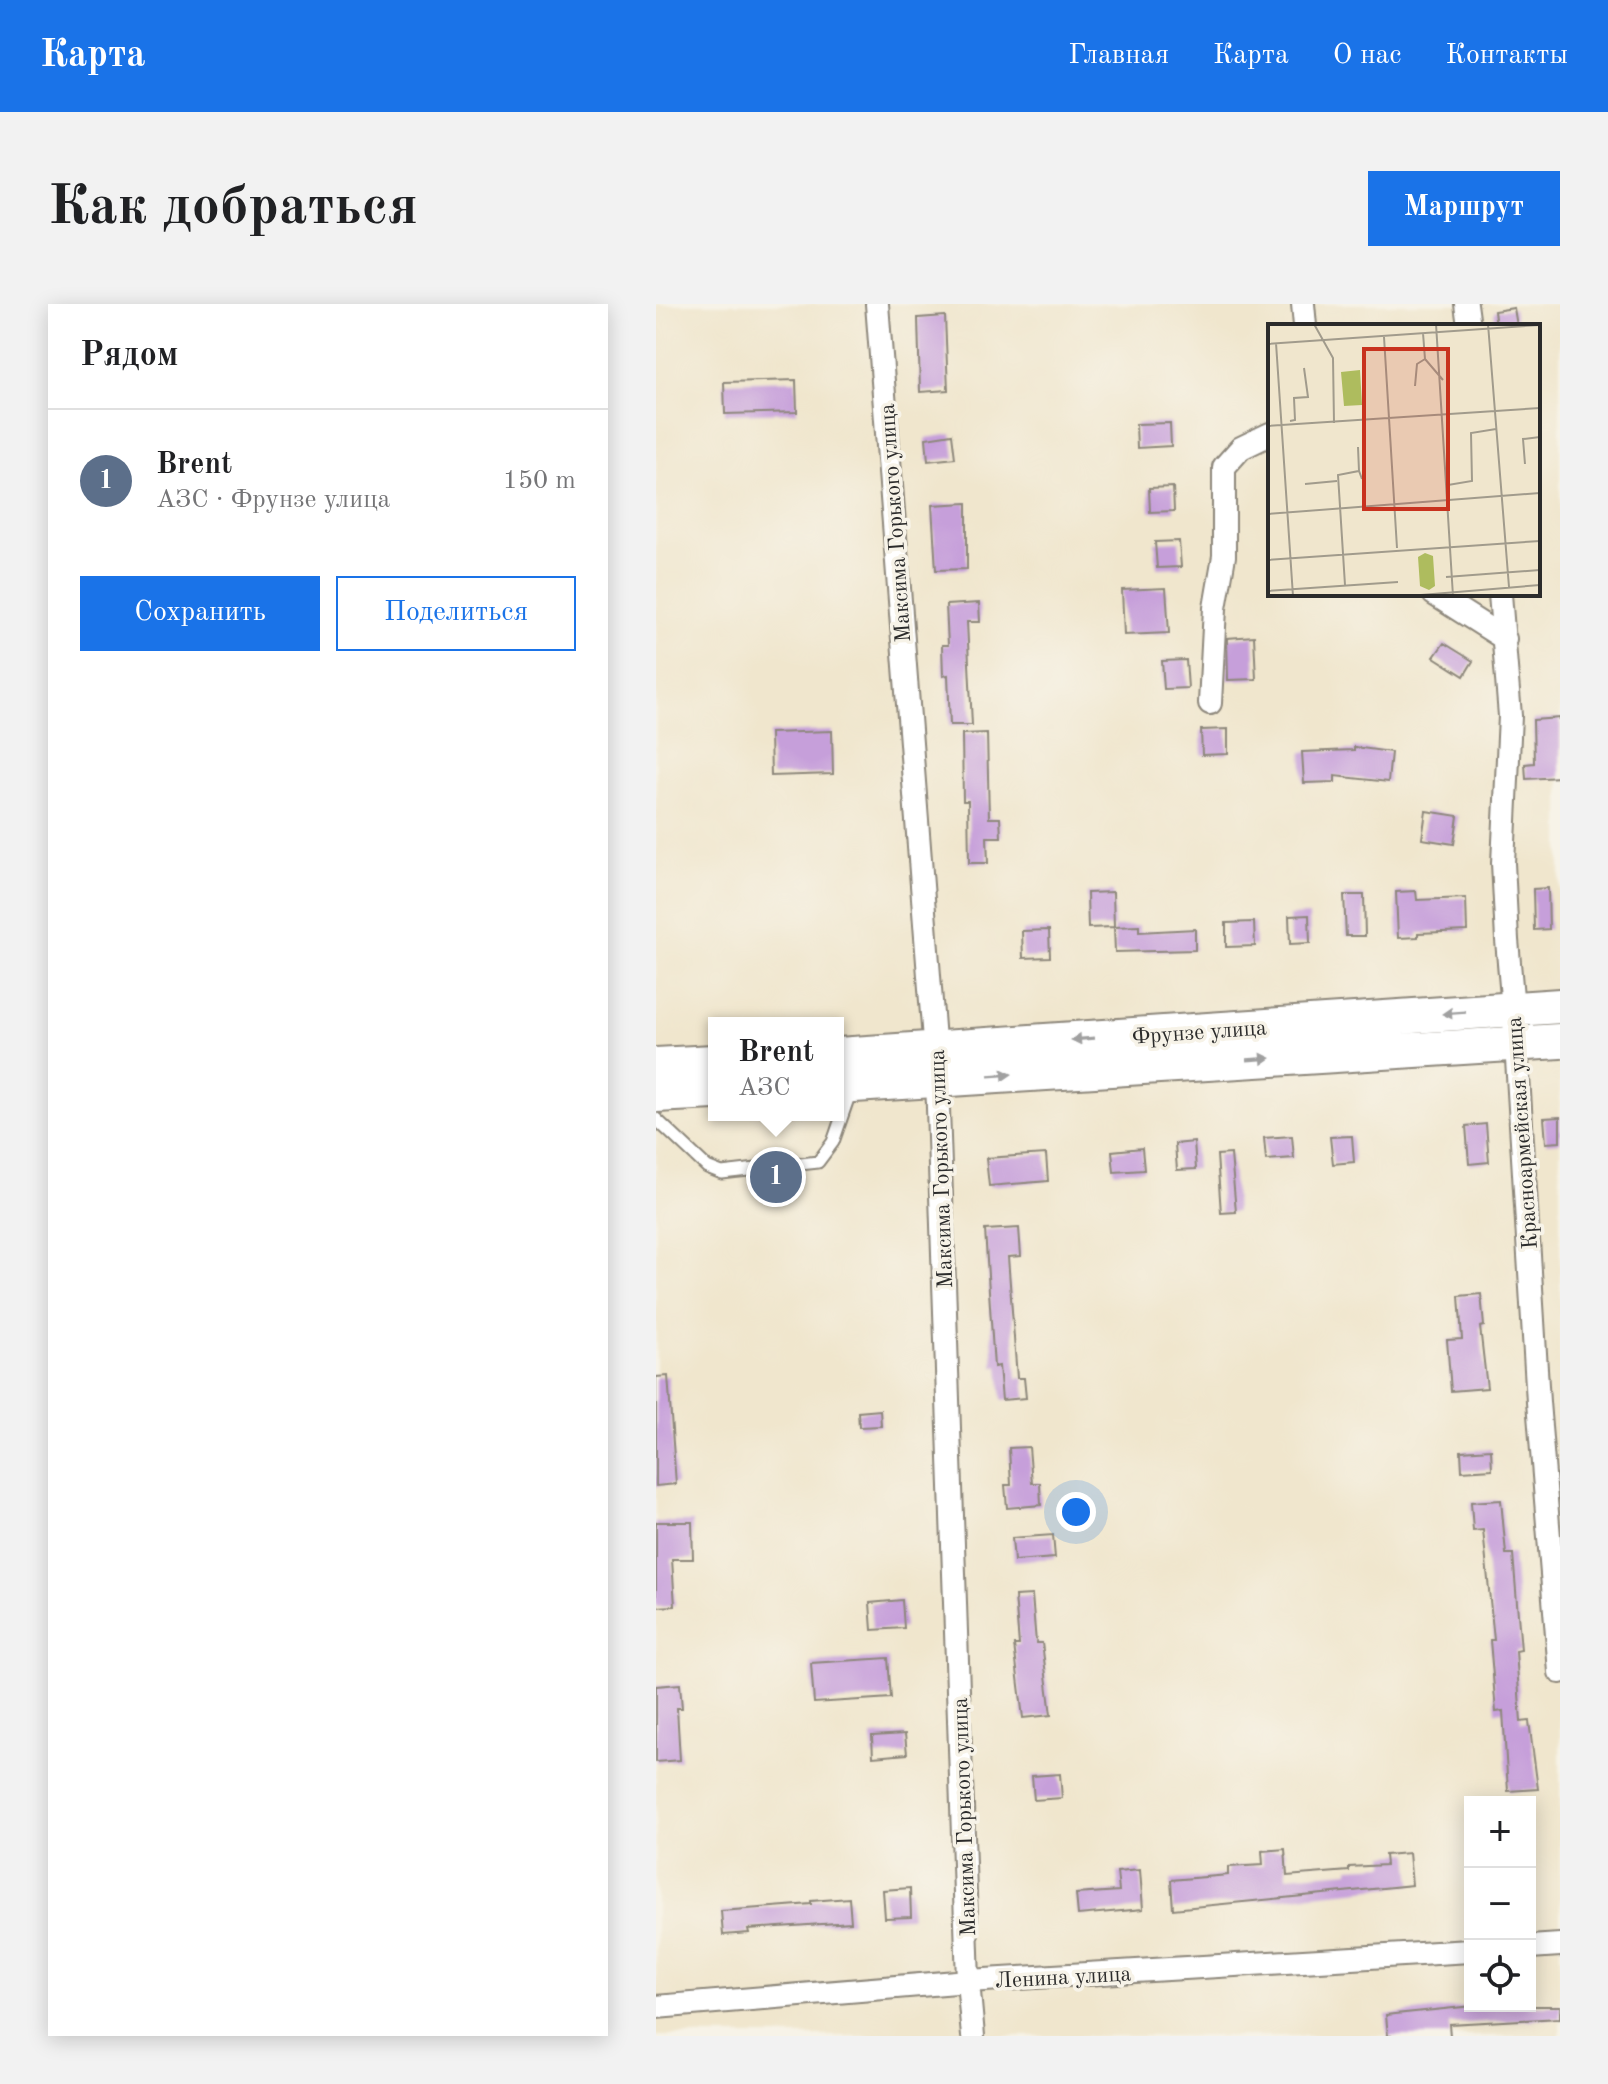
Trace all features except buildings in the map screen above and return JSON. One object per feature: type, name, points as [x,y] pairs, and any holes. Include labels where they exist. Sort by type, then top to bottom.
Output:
[{"type":"main road","name":"Фрунзе улица","points":[[844,1075],[1560,1006]]},
{"type":"main road","name":"Фрунзе улица","points":[[936,1064],[1560,1041]]},
{"type":"main road","points":[[656,1065],[708,1062]]},
{"type":"main road","points":[[656,1095],[708,1092]]},
{"type":"street","name":"Максима Горького улица","points":[[877,304],[936,1064],[968,1981],[973,2036]]},
{"type":"street","points":[[1303,304],[1305,324]]},
{"type":"street","points":[[1466,304],[1469,324]]},
{"type":"street","points":[[1210,703],[1215,608],[1224,556],[1224,467],[1241,448],[1268,435]]},
{"type":"street","points":[[1437,596],[1505,639]]},
{"type":"street","name":"Красноармейская улица","points":[[1500,596],[1510,716],[1503,863],[1538,1402],[1560,1672]]},
{"type":"street","points":[[1536,1947],[1560,1945]]},
{"type":"street","name":"Ленина улица","points":[[656,2007],[968,1981],[1464,1951]]},
{"type":"lane","points":[[656,1119],[707,1167],[722,1173],[818,1162],[833,1142],[836,1121]]},
{"type":"place","name":"Brent","points":[[776,1177]]}]
